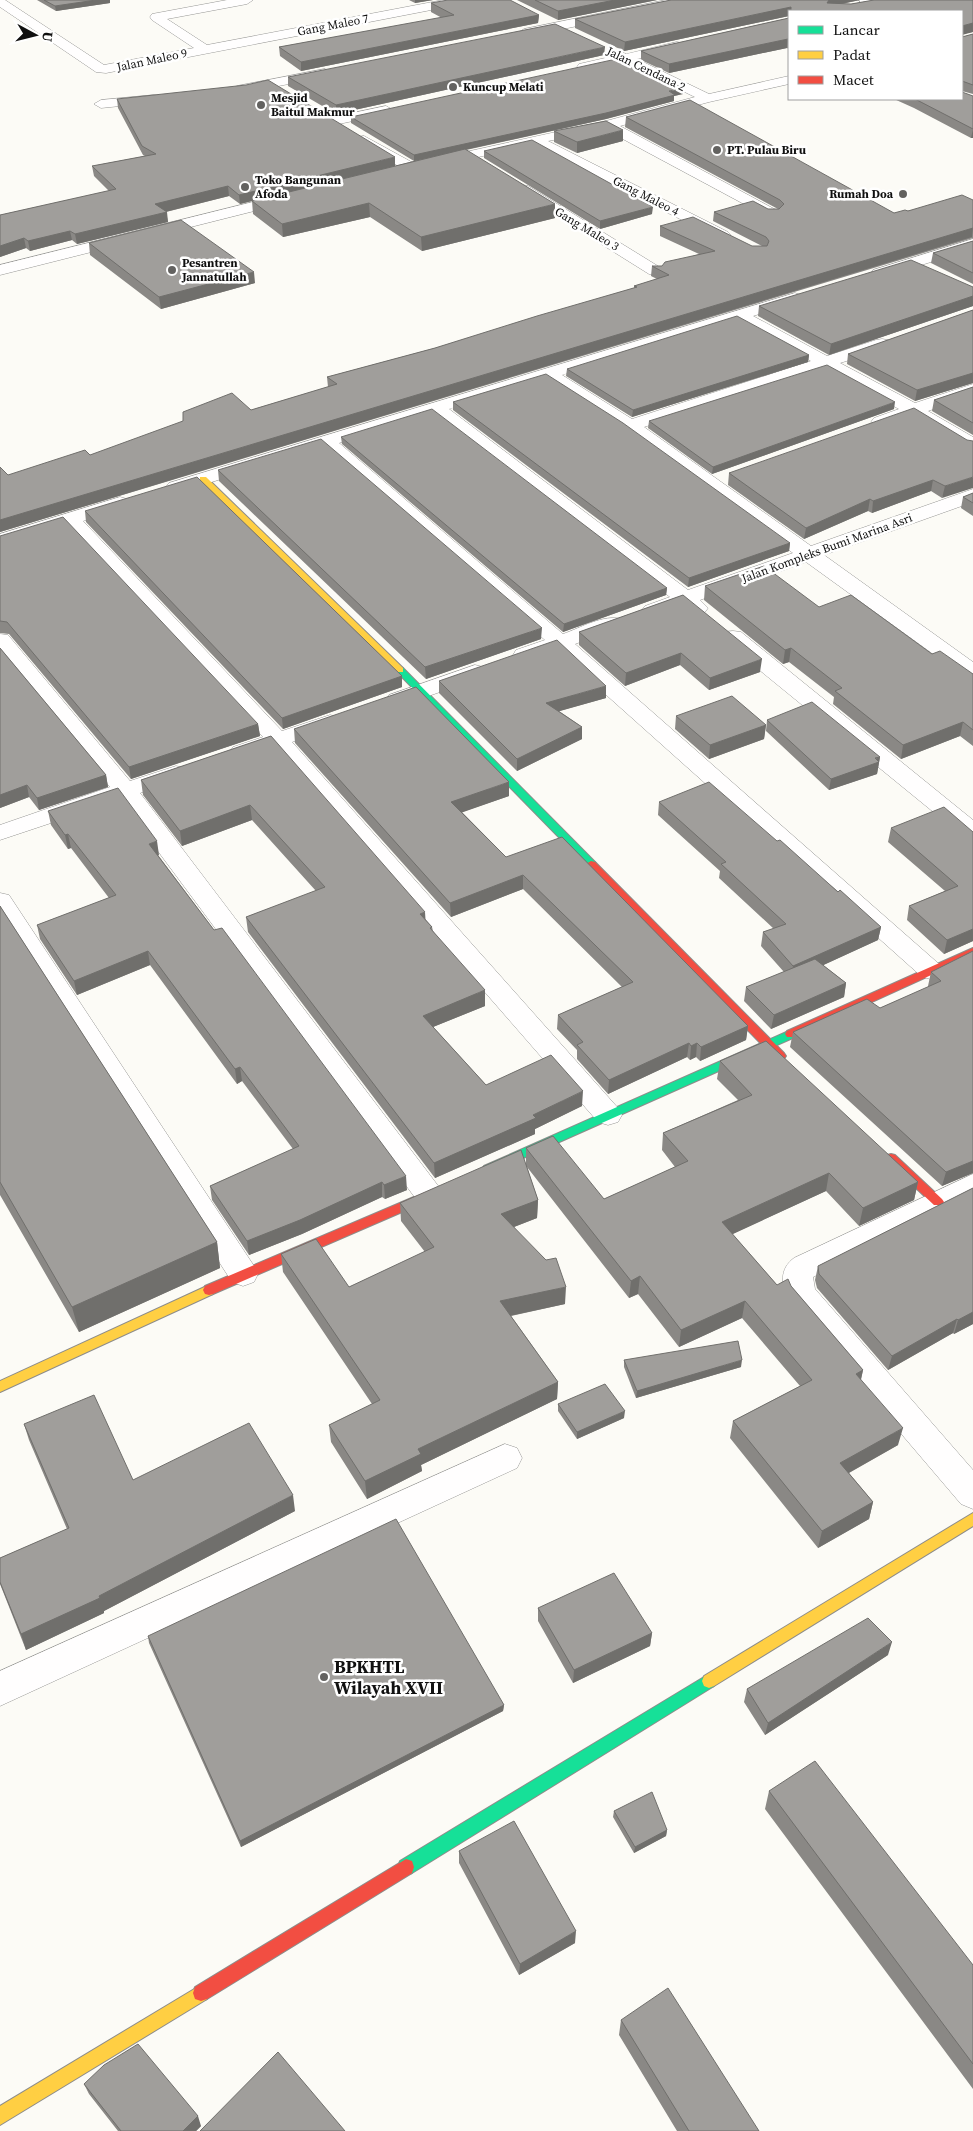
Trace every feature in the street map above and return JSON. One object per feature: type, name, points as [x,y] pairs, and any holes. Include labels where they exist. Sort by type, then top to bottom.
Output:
[{"type":"street","points":[[0,2],[6,0]]},
{"type":"street","points":[[204,50],[156,17],[247,0]]},
{"type":"street","name":"Gang Maleo 7","points":[[204,50],[462,0]]},
{"type":"street","points":[[510,36],[684,0]]},
{"type":"street","name":"Jalan Maleo 9","points":[[0,2],[100,69],[109,69],[204,50]]},
{"type":"street","points":[[853,7],[868,2],[890,10]]},
{"type":"street","points":[[535,15],[574,34]]},
{"type":"street","points":[[576,69],[692,43]]},
{"type":"street","name":"Jalan Cendana 2","points":[[608,50],[707,98]]},
{"type":"street","points":[[222,92],[338,70]]},
{"type":"street","points":[[392,173],[608,125],[707,98],[788,80]]},
{"type":"street","points":[[271,83],[286,93]]},
{"type":"street","points":[[101,104],[166,97]]},
{"type":"street","points":[[334,121],[402,107]]},
{"type":"street","points":[[318,112],[412,168]]},
{"type":"street","points":[[608,125],[773,214]]},
{"type":"street","name":"Gang Maleo 4","points":[[534,140],[732,240]]},
{"type":"street","points":[[468,156],[485,166]]},
{"type":"street","name":"Gang Maleo 3","points":[[511,182],[655,270]]},
{"type":"street","points":[[0,270],[306,194]]},
{"type":"street","points":[[866,276],[973,244]]},
{"type":"street","points":[[912,263],[929,271]]},
{"type":"street","points":[[156,493],[811,293]]},
{"type":"street","points":[[738,315],[914,410],[973,445]]},
{"type":"street","points":[[630,426],[901,338]]},
{"type":"street","points":[[549,374],[630,426],[973,672]]},
{"type":"street","points":[[867,427],[973,389]]},
{"type":"street","points":[[435,407],[686,598],[973,832]]},
{"type":"street","points":[[324,441],[560,642],[930,970]]},
{"type":"street","points":[[709,484],[728,477]]},
{"type":"street","points":[[204,479],[422,691],[789,1064]]},
{"type":"street","name":"Jalan Kompleks Bumi Marina Asri","points":[[377,706],[809,555],[973,495]]},
{"type":"street","points":[[0,540],[136,499]]},
{"type":"street","points":[[69,518],[278,740],[608,1115]]},
{"type":"street","points":[[0,640],[125,790],[438,1191],[243,1274],[0,1387]]},
{"type":"street","points":[[224,758],[350,716]]},
{"type":"street","points":[[0,833],[197,767]]},
{"type":"street","points":[[0,901],[243,1274]]},
{"type":"street","points":[[474,1175],[930,970],[970,957]]},
{"type":"street","points":[[881,1149],[938,1202]]},
{"type":"street","points":[[973,1185],[805,1266],[797,1272],[800,1293],[973,1494]]},
{"type":"street","points":[[0,1689],[505,1458]]},
{"type":"street","points":[[0,2116],[973,1519]]},
{"type":"building","points":[[44,0],[96,0],[55,6]]},
{"type":"building","points":[[448,0],[510,0],[539,15],[301,62],[279,47],[454,15],[431,3]]},
{"type":"building","points":[[535,0],[615,0],[558,11]]},
{"type":"building","points":[[671,0],[829,0],[827,3],[851,4],[874,0],[973,0],[973,23],[963,26],[963,10],[791,10],[791,7],[625,42],[575,19]]},
{"type":"building","points":[[788,18],[788,39],[669,64],[641,51]]},
{"type":"building","points":[[555,24],[605,47],[336,105],[288,77]]},
{"type":"building","points":[[973,34],[973,85],[963,81],[963,37]]},
{"type":"building","points":[[621,58],[683,88],[669,91],[675,95],[606,113],[414,155],[351,117]]},
{"type":"building","points":[[268,80],[395,157],[239,195],[228,186],[155,204],[167,212],[75,234],[70,231],[28,241],[24,238],[0,246],[0,215],[116,189],[92,166],[156,154],[142,146],[117,99],[246,85]]},
{"type":"building","points":[[963,92],[973,96],[973,129],[917,100],[963,100]]},
{"type":"building","points":[[690,100],[894,213],[908,211],[962,195],[973,200],[973,228],[0,520],[0,467],[8,475],[85,450],[90,455],[183,421],[183,412],[232,393],[251,410],[337,384],[327,377],[435,348],[637,287],[634,286],[669,275],[652,266],[662,266],[665,262],[715,251],[660,226],[693,217],[752,246],[767,246],[769,241],[766,237],[714,212],[753,201],[768,209],[779,209],[784,204],[780,200],[626,117]]},
{"type":"building","points":[[606,121],[623,130],[577,142],[554,131]]},
{"type":"building","points":[[532,140],[653,207],[600,221],[484,151]]},
{"type":"building","points":[[465,149],[555,204],[421,237],[369,203],[282,224],[252,201]]},
{"type":"building","name":"Pesantren Jannatullah","points":[[181,220],[254,272],[159,297],[89,243]]},
{"type":"building","points":[[973,241],[973,273],[933,253]]},
{"type":"building","points":[[911,260],[973,287],[973,296],[831,344],[759,306]]},
{"type":"building","points":[[973,310],[973,373],[917,390],[848,354]]},
{"type":"building","points":[[737,316],[809,355],[633,410],[567,369]]},
{"type":"building","points":[[827,365],[895,402],[713,467],[649,421]]},
{"type":"building","points":[[546,374],[623,423],[790,543],[689,578],[453,402]]},
{"type":"building","points":[[973,387],[973,423],[934,400]]},
{"type":"building","points":[[914,408],[967,440],[973,441],[973,477],[945,486],[933,480],[873,501],[870,499],[806,528],[729,473]]},
{"type":"building","points":[[432,409],[667,588],[564,624],[341,437]]},
{"type":"building","points":[[321,439],[542,628],[425,667],[218,470]]},
{"type":"building","points":[[197,477],[402,676],[282,718],[85,511]]},
{"type":"building","points":[[973,493],[973,503],[963,497]]},
{"type":"building","points":[[63,517],[258,724],[129,767],[7,622],[0,621],[0,536]]},
{"type":"building","points":[[764,566],[819,607],[851,595],[932,654],[940,651],[973,674],[973,730],[963,722],[903,745],[835,691],[842,688],[791,648],[785,650],[705,586]]},
{"type":"building","points":[[683,595],[762,659],[710,678],[681,653],[626,673],[579,632]]},
{"type":"building","points":[[557,640],[606,686],[546,703],[582,727],[517,759],[439,681]]},
{"type":"building","points":[[0,648],[106,775],[37,798],[27,785],[0,795]]},
{"type":"building","points":[[416,687],[509,782],[451,802],[506,857],[562,837],[748,1026],[701,1047],[697,1043],[691,1046],[689,1043],[609,1080],[577,1045],[583,1042],[558,1015],[633,982],[523,875],[450,903],[294,729]]},
{"type":"building","points":[[732,696],[766,725],[710,745],[676,716]]},
{"type":"building","points":[[812,702],[880,757],[875,758],[879,762],[831,779],[767,720]]},
{"type":"building","points":[[271,736],[425,912],[420,914],[432,927],[430,928],[485,990],[423,1016],[486,1085],[551,1055],[583,1091],[533,1115],[536,1118],[434,1163],[246,917],[325,887],[250,805],[180,831],[141,780]]},
{"type":"building","points":[[709,782],[777,841],[780,840],[838,892],[840,890],[881,927],[793,966],[763,932],[786,924],[721,864],[726,862],[659,802]]},
{"type":"building","points":[[118,788],[157,841],[149,844],[214,930],[222,928],[406,1176],[384,1185],[382,1182],[300,1220],[247,1241],[210,1186],[299,1146],[240,1067],[235,1069],[148,951],[74,981],[37,925],[116,895],[68,834],[65,835],[48,811]]},
{"type":"building","points":[[944,807],[973,832],[973,929],[947,940],[909,906],[958,886],[891,828]]},
{"type":"building","points":[[0,906],[217,1242],[72,1307],[0,1182]]},
{"type":"building","points":[[973,951],[973,1161],[946,1172],[793,1032],[867,999],[880,1008],[941,981],[931,972]]},
{"type":"building","points":[[815,959],[846,983],[774,1015],[746,987]]},
{"type":"building","points":[[766,1041],[918,1182],[863,1208],[829,1173],[722,1222],[777,1285],[788,1279],[791,1286],[863,1370],[856,1374],[903,1428],[840,1463],[873,1502],[822,1531],[733,1421],[812,1380],[745,1301],[681,1330],[640,1276],[631,1281],[526,1148],[553,1136],[604,1199],[688,1161],[663,1133],[752,1095],[720,1061]]},
{"type":"building","points":[[521,1150],[538,1200],[501,1214],[546,1260],[556,1258],[566,1287],[500,1301],[558,1382],[418,1449],[421,1454],[365,1481],[329,1425],[380,1400],[281,1254],[316,1239],[349,1287],[434,1247],[400,1203]]},
{"type":"building","points":[[973,1188],[973,1312],[892,1356],[819,1274],[818,1266]]},
{"type":"building","points":[[738,1341],[742,1360],[637,1391],[624,1360]]},
{"type":"building","points":[[605,1384],[625,1411],[577,1432],[558,1404]]},
{"type":"building","points":[[94,1395],[133,1480],[249,1423],[293,1495],[99,1596],[100,1598],[21,1634],[0,1582],[0,1558],[69,1528],[24,1424]]},
{"type":"building","name":"BPKHTL Wilayah XVII","points":[[396,1519],[504,1705],[240,1841],[148,1636]]},
{"type":"building","points":[[614,1573],[652,1633],[574,1670],[538,1608]]},
{"type":"building","points":[[868,1618],[892,1642],[768,1723],[747,1689]]},
{"type":"building","points":[[815,1761],[973,1965],[973,2064],[769,1791]]},
{"type":"building","points":[[652,1792],[667,1830],[635,1847],[614,1811]]},
{"type":"building","points":[[514,1821],[576,1931],[520,1964],[459,1851]]},
{"type":"building","points":[[668,1988],[759,2131],[689,2131],[621,2020]]},
{"type":"building","points":[[138,2044],[198,2116],[183,2131],[121,2131],[84,2084],[104,2065]]},
{"type":"building","points":[[278,2052],[345,2131],[200,2131]]},
{"type":"traffic: fast","points":[[400,670],[591,864]]},
{"type":"traffic: fast","points":[[488,1169],[791,1034]]},
{"type":"traffic: fast","points":[[406,1867],[709,1681]]},
{"type":"traffic: slow","points":[[203,479],[400,670]]},
{"type":"traffic: slow","points":[[0,1387],[209,1290]]},
{"type":"traffic: slow","points":[[709,1681],[973,1519]]},
{"type":"traffic: slow","points":[[0,2116],[201,1993]]},
{"type":"traffic: jam","points":[[591,864],[780,1056]]},
{"type":"traffic: jam","points":[[791,1034],[973,952]]},
{"type":"traffic: jam","points":[[891,1158],[938,1202]]},
{"type":"traffic: jam","points":[[209,1290],[435,1193]]},
{"type":"traffic: jam","points":[[201,1993],[406,1867]]},
{"type":"place","name":"Kuncup Melati","points":[[453,87]]},
{"type":"place","name":"Mesjid Baitul Makmur","points":[[261,105]]},
{"type":"place","name":"PT. Pulau Biru","points":[[717,150]]},
{"type":"place","name":"Toko Bangunan Afoda","points":[[245,187]]},
{"type":"place","name":"Rumah Doa","points":[[903,194]]},
{"type":"place","name":"Pesantren Jannatullah","points":[[172,270]]},
{"type":"place","name":"BPKHTL Wilayah XVII","points":[[324,1677]]}]
